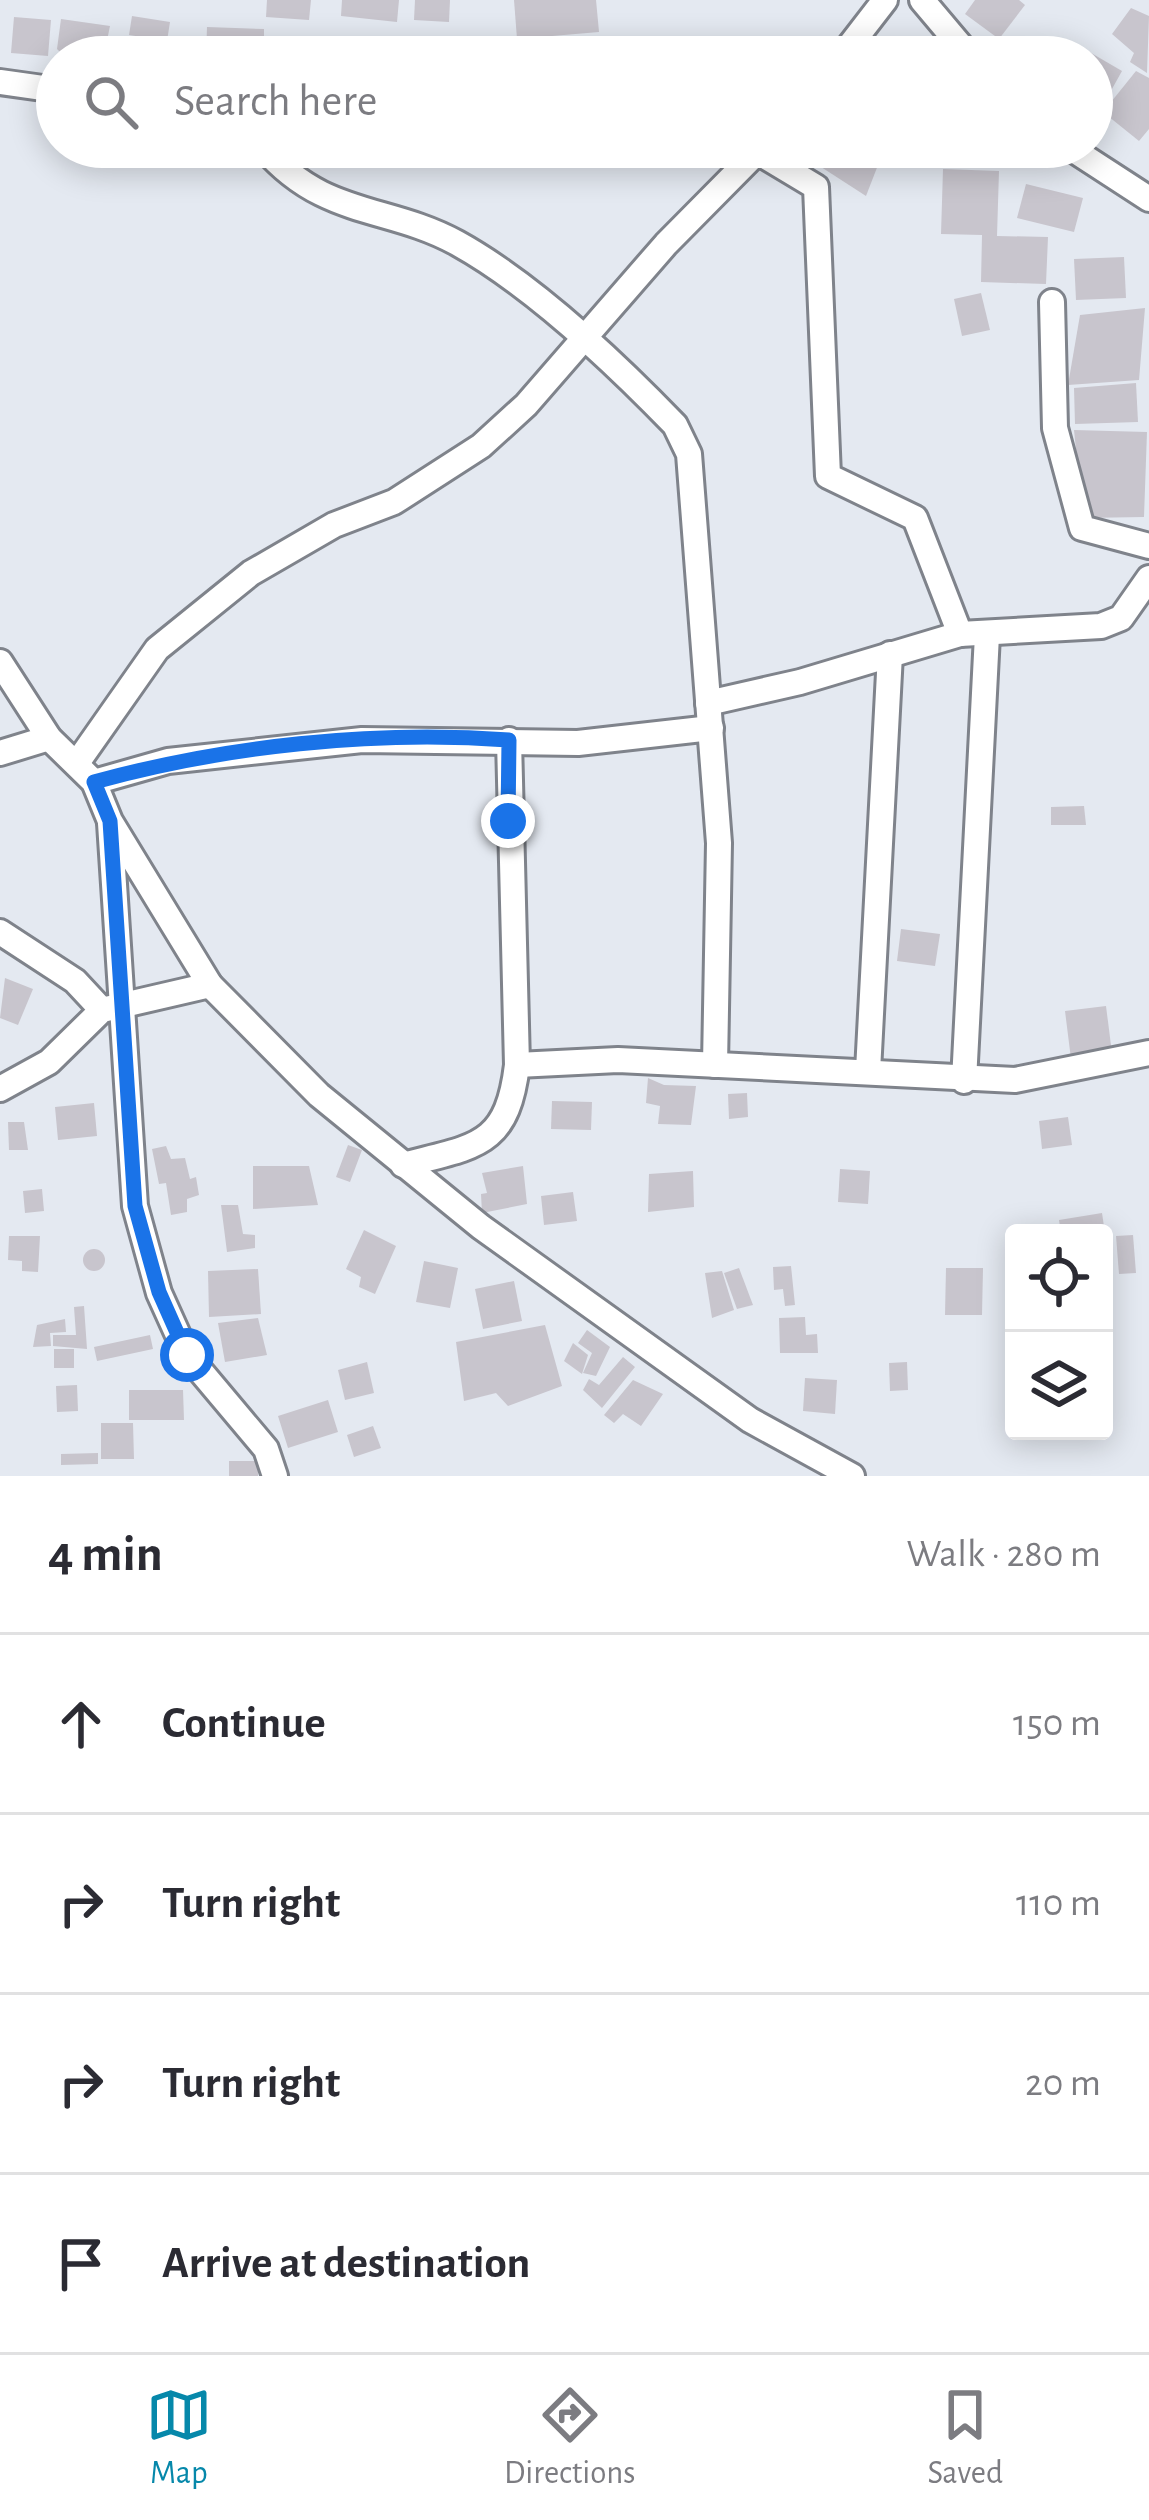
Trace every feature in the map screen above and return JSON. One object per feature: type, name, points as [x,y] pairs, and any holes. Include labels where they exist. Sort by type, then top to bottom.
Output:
[{"type":"street","points":[[858,36],[885,0]]},
{"type":"street","points":[[922,0],[952,36]]},
{"type":"street","points":[[0,82],[36,87]]},
{"type":"street","points":[[280,168],[343,205],[452,240],[506,273],[675,425],[689,454],[719,843],[716,1065]]},
{"type":"street","points":[[85,773],[157,649],[250,572],[334,525],[394,502],[481,446],[526,405],[580,340],[743,168]]},
{"type":"street","points":[[787,168],[816,187],[828,476],[915,518],[974,634],[964,1081]]},
{"type":"street","points":[[1101,168],[1149,200]]},
{"type":"street","points":[[1052,302],[1055,428],[1082,528],[1149,546]]},
{"type":"street","points":[[85,773],[340,742],[578,742],[710,715],[890,654],[974,634],[1102,626],[1121,618],[1149,578]]},
{"type":"street","points":[[868,1071],[890,654]]},
{"type":"street","points":[[0,662],[49,738],[85,773],[210,985],[319,1095],[403,1165],[750,1420],[852,1476]]},
{"type":"street","points":[[0,753],[49,738]]},
{"type":"street","points":[[403,1165],[480,1144],[508,1112],[518,1065],[509,740]]},
{"type":"street","points":[[110,821],[111,1009],[135,1206],[159,1292],[187,1355],[266,1449],[275,1476]]},
{"type":"street","points":[[0,932],[111,1009]]},
{"type":"street","points":[[0,1089],[49,1062],[111,1009],[210,985]]},
{"type":"street","points":[[518,1065],[618,1060],[868,1071],[964,1081],[1078,1071],[1149,1053]]},
{"type":"building","points":[[267,0],[311,0],[309,20],[266,17]]},
{"type":"building","points":[[342,0],[399,0],[397,22],[341,16]]},
{"type":"building","points":[[415,0],[450,0],[449,22],[414,20]]},
{"type":"building","points":[[514,0],[596,0],[599,32],[517,36]]},
{"type":"building","points":[[975,0],[1019,0],[1025,5],[1001,36],[965,14]]},
{"type":"building","points":[[1131,8],[1149,16],[1147,73],[1130,62],[1134,53],[1112,34]]},
{"type":"building","points":[[132,16],[170,22],[168,36],[129,35]]},
{"type":"building","points":[[14,17],[51,20],[50,36],[36,36],[36,55],[11,53]]},
{"type":"building","points":[[61,19],[110,26],[108,36],[59,36]]},
{"type":"building","points":[[207,27],[264,29],[264,36],[207,36]]},
{"type":"building","points":[[1113,66],[1122,71],[1113,87]]},
{"type":"building","points":[[1136,71],[1149,78],[1149,129],[1139,141],[1113,120],[1113,100]]},
{"type":"building","points":[[823,168],[877,168],[866,196]]},
{"type":"building","points":[[943,169],[999,171],[997,236],[1048,237],[1046,284],[981,282],[982,235],[941,234]]},
{"type":"building","points":[[1026,184],[1083,198],[1074,232],[1017,218]]},
{"type":"building","points":[[1124,257],[1126,298],[1076,300],[1074,259]]},
{"type":"building","points":[[981,293],[990,330],[962,336],[954,299]]},
{"type":"building","points":[[1145,308],[1139,380],[1068,385],[1080,315]]},
{"type":"building","points":[[1136,383],[1138,422],[1075,424],[1074,388]]},
{"type":"building","points":[[1074,430],[1147,432],[1144,517],[1083,518]]},
{"type":"building","points":[[1084,806],[1086,825],[1051,825],[1051,807]]},
{"type":"building","points":[[901,929],[940,934],[935,966],[897,961]]},
{"type":"building","points":[[5,978],[33,989],[18,1025],[0,1018]]},
{"type":"building","points":[[1106,1006],[1112,1053],[1071,1059],[1065,1011]]},
{"type":"building","points":[[648,1078],[664,1085],[696,1086],[691,1125],[658,1124],[660,1106],[646,1103]]},
{"type":"building","points":[[747,1093],[748,1117],[729,1119],[728,1094]]},
{"type":"building","points":[[552,1101],[592,1102],[591,1130],[551,1129]]},
{"type":"building","points":[[94,1103],[97,1136],[58,1140],[55,1107]]},
{"type":"building","points":[[1068,1117],[1072,1145],[1042,1149],[1039,1121]]},
{"type":"building","points":[[8,1122],[24,1122],[28,1150],[9,1150]]},
{"type":"building","points":[[348,1145],[362,1150],[350,1182],[336,1177]]},
{"type":"building","points":[[166,1146],[171,1159],[185,1158],[190,1179],[196,1177],[199,1195],[187,1199],[187,1212],[171,1215],[166,1183],[159,1184],[152,1149]]},
{"type":"building","points":[[253,1166],[309,1166],[318,1205],[253,1209]]},
{"type":"building","points":[[523,1166],[527,1204],[482,1213],[481,1194],[487,1193],[482,1173]]},
{"type":"building","points":[[840,1169],[870,1171],[868,1204],[838,1202]]},
{"type":"building","points":[[693,1171],[694,1207],[648,1212],[649,1174]]},
{"type":"building","points":[[42,1189],[44,1211],[25,1213],[23,1191]]},
{"type":"building","points":[[573,1192],[577,1221],[544,1225],[541,1196]]},
{"type":"building","points":[[221,1205],[238,1205],[243,1234],[255,1235],[255,1248],[227,1252]]},
{"type":"building","points":[[1102,1213],[1104,1224],[1060,1224],[1059,1220]]},
{"type":"building","points":[[364,1230],[396,1246],[375,1294],[359,1287],[361,1277],[346,1269]]},
{"type":"building","points":[[1133,1235],[1136,1273],[1119,1274],[1116,1236]]},
{"type":"building","points":[[9,1236],[40,1236],[38,1272],[22,1271],[22,1261],[8,1260]]},
{"type":"building","points":[[94,1249],[105,1260],[94,1271],[83,1260]]},
{"type":"building","points":[[424,1261],[458,1268],[450,1308],[416,1302]]},
{"type":"building","points":[[791,1266],[795,1305],[785,1306],[783,1289],[774,1290],[773,1267]]},
{"type":"building","points":[[739,1268],[753,1305],[737,1309],[724,1273]]},
{"type":"building","points":[[946,1268],[983,1268],[982,1315],[945,1315]]},
{"type":"building","points":[[258,1269],[261,1314],[209,1317],[208,1271]]},
{"type":"building","points":[[722,1271],[734,1310],[712,1318],[705,1273]]},
{"type":"building","points":[[514,1281],[522,1321],[483,1329],[475,1289]]},
{"type":"building","points":[[84,1306],[87,1349],[53,1346],[53,1335],[76,1335],[74,1307]]},
{"type":"building","points":[[805,1317],[806,1335],[817,1334],[818,1353],[780,1353],[779,1318]]},
{"type":"building","points":[[258,1318],[267,1355],[225,1362],[218,1323]]},
{"type":"building","points":[[65,1319],[66,1332],[50,1333],[51,1346],[33,1347],[37,1325]]},
{"type":"building","points":[[545,1325],[562,1386],[508,1406],[496,1393],[464,1401],[456,1342]]},
{"type":"building","points":[[587,1330],[610,1347],[596,1376],[583,1373],[592,1353],[578,1343]]},
{"type":"building","points":[[150,1335],[153,1349],[97,1361],[94,1347]]},
{"type":"building","points":[[573,1343],[588,1355],[582,1374],[564,1361]]},
{"type":"building","points":[[54,1349],[74,1349],[74,1368],[54,1368]]},
{"type":"building","points":[[623,1357],[635,1367],[602,1408],[583,1390],[589,1379],[599,1385]]},
{"type":"building","points":[[367,1362],[374,1393],[345,1400],[338,1370]]},
{"type":"building","points":[[907,1362],[908,1390],[890,1391],[889,1363]]},
{"type":"building","points":[[805,1378],[837,1380],[835,1414],[803,1411]]},
{"type":"building","points":[[633,1380],[663,1394],[641,1426],[623,1414],[614,1423],[604,1415]]},
{"type":"building","points":[[77,1385],[78,1411],[57,1412],[56,1386]]},
{"type":"building","points":[[129,1390],[183,1390],[184,1420],[129,1420]]},
{"type":"building","points":[[328,1400],[338,1432],[288,1448],[278,1416]]},
{"type":"building","points":[[101,1423],[133,1423],[134,1459],[101,1459]]},
{"type":"building","points":[[373,1426],[381,1448],[354,1457],[347,1435]]},
{"type":"building","points":[[98,1453],[98,1464],[61,1465],[61,1454]]},
{"type":"building","points":[[229,1461],[258,1461],[258,1476],[229,1476]]},
{"type":"route","points":[[187,1355],[159,1292],[135,1206],[110,821],[94,782],[168,761],[362,740],[509,740],[508,821]]}]
